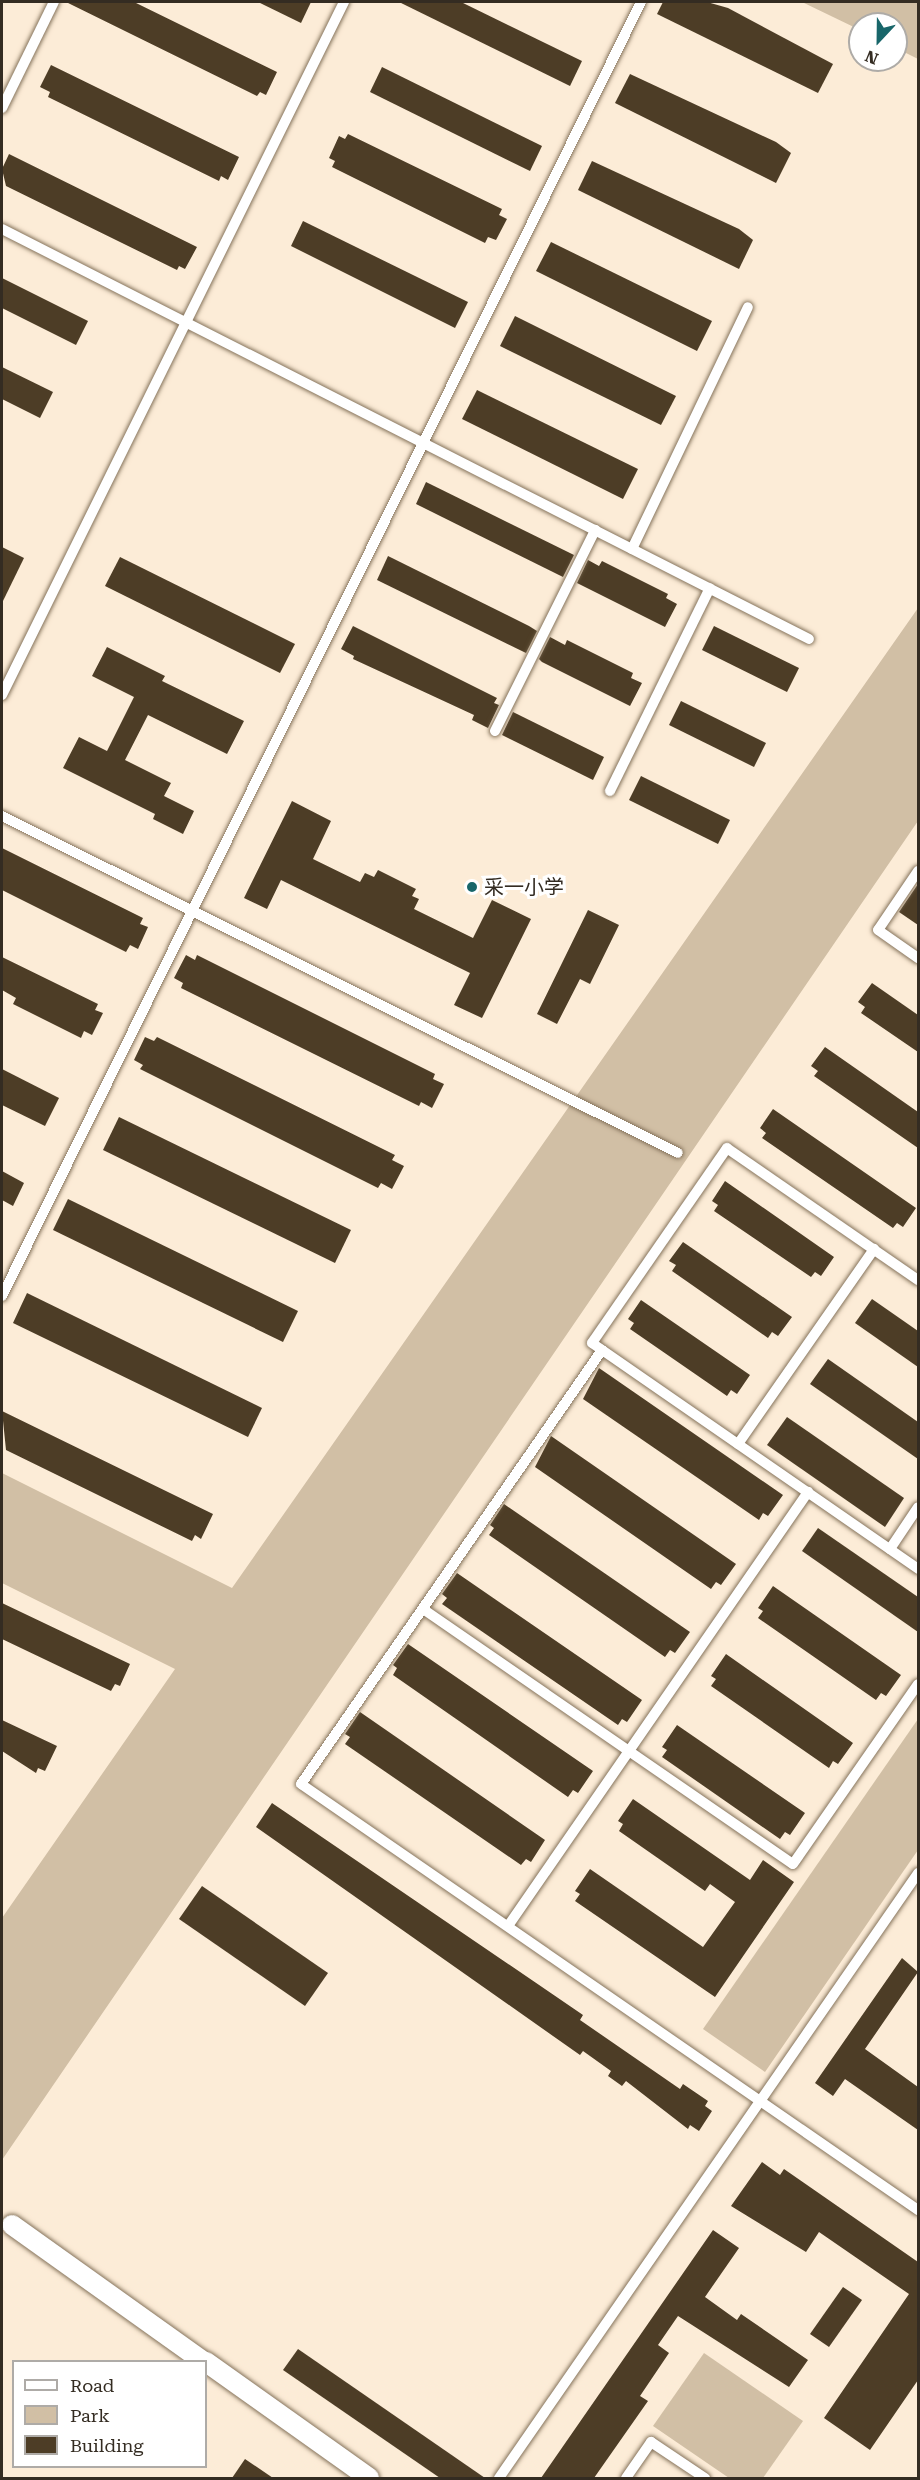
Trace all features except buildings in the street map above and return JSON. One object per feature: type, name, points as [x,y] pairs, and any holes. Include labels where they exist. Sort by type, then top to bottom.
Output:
[{"type":"street","points":[[12,2225],[202,2360]]},
{"type":"street","points":[[207,2363],[369,2478]]},
{"type":"lane","points":[[2,108],[54,2]]},
{"type":"lane","points":[[2,695],[344,2]]},
{"type":"lane","points":[[2,1296],[190,910],[641,2]]},
{"type":"lane","points":[[2,229],[809,639]]},
{"type":"lane","points":[[632,549],[748,306]]},
{"type":"lane","points":[[495,731],[595,530]]},
{"type":"lane","points":[[610,791],[710,588]]},
{"type":"lane","points":[[2,816],[678,1153]]},
{"type":"lane","points":[[918,871],[878,930],[918,958]]},
{"type":"lane","points":[[918,1280],[727,1148],[592,1343],[918,1569]]},
{"type":"lane","points":[[738,1444],[874,1249]]},
{"type":"lane","points":[[602,1350],[301,1784],[918,2210]]},
{"type":"lane","points":[[508,1926],[808,1492]]},
{"type":"lane","points":[[890,1549],[918,1507]]},
{"type":"lane","points":[[423,1609],[793,1864],[918,1684]]},
{"type":"lane","points":[[499,2478],[918,1873]]},
{"type":"lane","points":[[626,2478],[651,2442],[705,2478]]},
{"type":"green space","points":[[802,2],[918,2],[918,59],[908,54],[908,12],[848,12],[848,24]]},
{"type":"green space","points":[[918,608],[918,821],[2,2160],[2,1918],[175,1669],[2,1583],[2,1473],[232,1588]]},
{"type":"green space","points":[[918,1719],[918,1850],[765,2072],[703,2029]]},
{"type":"green space","points":[[704,2353],[803,2421],[763,2478],[729,2478],[653,2426]]},
{"type":"place","name":"采一小学","points":[[472,887]]}]
